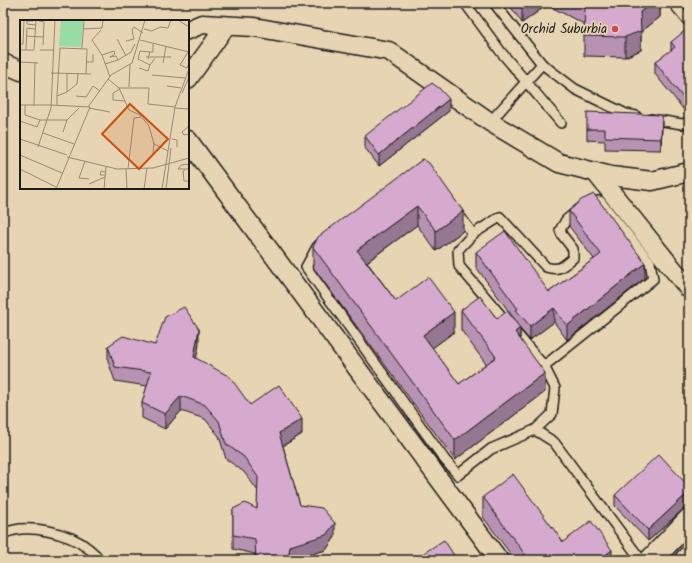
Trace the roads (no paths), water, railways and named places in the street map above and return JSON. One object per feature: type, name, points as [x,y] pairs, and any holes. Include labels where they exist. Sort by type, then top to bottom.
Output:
[{"type":"main road","points":[[651,560],[689,520]]},
{"type":"main road","points":[[686,560],[689,557]]},
{"type":"street","points":[[189,30],[202,24],[254,27],[389,51],[490,122],[559,163],[611,176],[652,181],[689,172]]},
{"type":"street","points":[[189,78],[226,26]]},
{"type":"street","points":[[3,63],[20,70]]},
{"type":"street","points":[[189,141],[499,560]]},
{"type":"street","points":[[595,172],[689,289]]},
{"type":"lane","points":[[465,3],[501,52],[561,123]]},
{"type":"lane","points":[[494,3],[542,64],[575,89],[626,114],[682,124],[689,122]]},
{"type":"lane","points":[[678,4],[689,22]]},
{"type":"lane","points":[[490,122],[542,64]]},
{"type":"lane","points":[[329,238],[317,247],[306,266],[445,460],[458,475],[491,449],[535,430],[552,414],[555,388],[544,366],[458,266],[458,250],[473,234],[500,217],[546,268],[555,270],[562,267],[573,258],[573,249],[562,236],[560,230],[566,220],[593,201],[600,201],[650,262],[653,279],[544,366]]},
{"type":"lane","points":[[451,203],[473,234]]},
{"type":"lane","points":[[535,430],[554,442],[641,560]]},
{"type":"lane","points":[[3,534],[10,530],[23,528],[50,532],[69,538],[89,548],[100,560]]},
{"type":"place","name":"Orchid Suburbia","points":[[615,29]]}]
